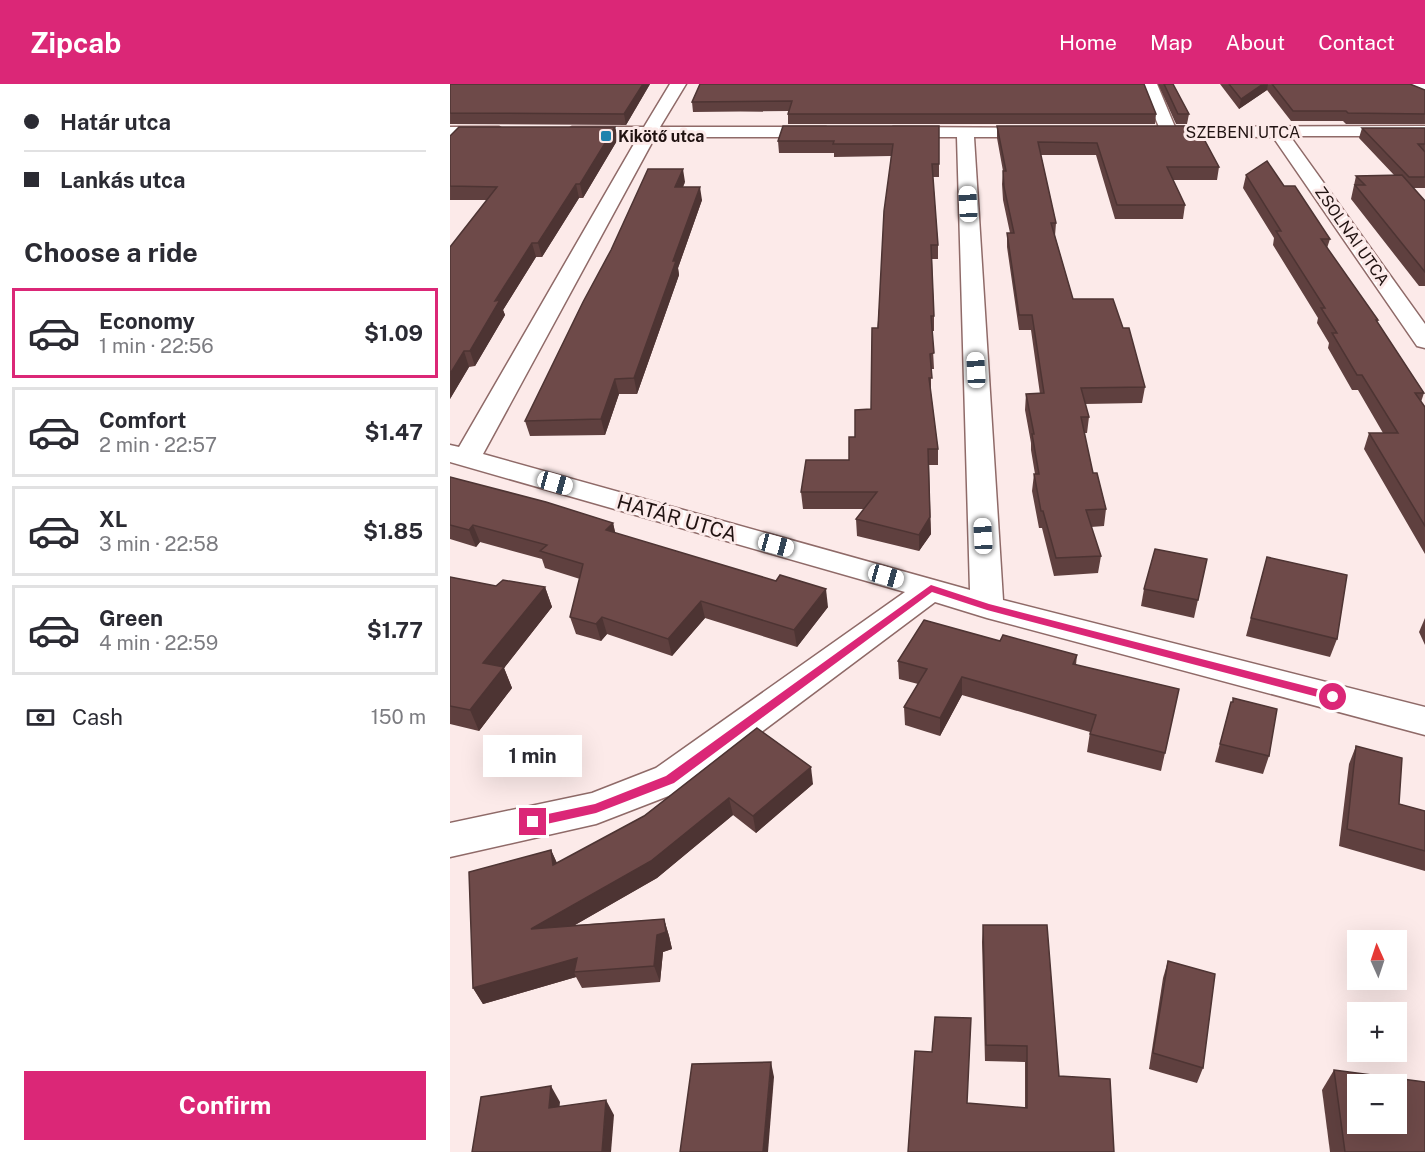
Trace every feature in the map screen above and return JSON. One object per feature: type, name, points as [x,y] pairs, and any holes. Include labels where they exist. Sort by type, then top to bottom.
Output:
[{"type":"street","points":[[458,456],[678,84]]},
{"type":"street","points":[[1149,84],[1168,132]]},
{"type":"street","points":[[1419,84],[1425,86]]},
{"type":"street","points":[[450,132],[520,132]]},
{"type":"street","points":[[555,132],[848,132]]},
{"type":"street","points":[[871,132],[1061,132]]},
{"type":"street","points":[[965,132],[987,607]]},
{"type":"street","name":"SZEBENI UTCA","points":[[1133,132],[1425,132]]},
{"type":"street","name":"ZSOLNAI UTCA","points":[[1278,132],[1425,341]]},
{"type":"street","name":"HATÁR UTCA","points":[[458,456],[931,589],[987,607],[1425,721]]},
{"type":"street","points":[[450,840],[596,808],[670,779],[931,589]]},
{"type":"building","points":[[450,84],[643,84],[624,114],[450,113]]},
{"type":"building","points":[[700,84],[1144,84],[1156,114],[788,114],[792,101],[692,102]]},
{"type":"building","points":[[1164,84],[1173,84],[1189,114],[1178,114]]},
{"type":"building","points":[[1229,84],[1263,84],[1241,99]]},
{"type":"building","points":[[1272,84],[1410,84],[1425,90],[1425,114],[1293,111]]},
{"type":"building","points":[[783,126],[939,126],[939,164],[932,164],[938,245],[931,245],[934,316],[931,316],[934,353],[930,354],[932,378],[929,378],[938,449],[928,449],[930,517],[919,535],[856,519],[877,492],[801,492],[806,460],[849,460],[849,437],[855,437],[855,410],[871,409],[872,328],[878,328],[884,211],[893,144],[778,141]]},
{"type":"building","points":[[997,126],[1197,126],[1219,167],[1167,167],[1185,205],[1117,205],[1097,143],[1038,142],[1056,223],[1051,223],[1073,299],[1113,299],[1123,328],[1129,328],[1145,387],[1081,388],[1089,417],[1081,417],[1093,473],[1097,473],[1106,509],[1086,510],[1101,556],[1056,558],[1043,511],[1041,511],[1034,474],[1039,474],[1032,434],[1034,434],[1026,394],[1044,393],[1032,315],[1019,315],[1007,233],[1014,233],[1004,187],[1003,171],[1006,171]]},
{"type":"building","points":[[459,127],[615,127],[580,184],[576,184],[538,243],[532,243],[495,301],[500,300],[470,351],[464,351],[450,374],[450,247],[497,187],[450,186],[450,136]]},
{"type":"building","points":[[1362,128],[1425,128],[1425,144],[1418,144],[1425,152],[1425,177],[1409,177]]},
{"type":"building","points":[[1267,161],[1284,186],[1295,186],[1330,239],[1321,239],[1378,320],[1376,320],[1424,393],[1415,393],[1425,407],[1425,526],[1369,433],[1398,433],[1362,375],[1357,375],[1332,333],[1337,333],[1321,308],[1325,308],[1276,231],[1281,231],[1246,175]]},
{"type":"building","points":[[648,169],[683,169],[675,187],[700,187],[634,378],[615,379],[601,419],[525,421],[611,250]]},
{"type":"building","points":[[1402,175],[1425,201],[1425,272],[1355,185],[1365,185],[1356,176]]},
{"type":"building","points":[[450,477],[546,502],[613,523],[606,530],[776,581],[780,575],[826,589],[794,630],[701,601],[668,639],[602,617],[596,624],[570,617],[583,564],[540,551],[547,545],[473,525],[469,530],[450,525]]},
{"type":"building","points":[[1155,549],[1207,559],[1198,600],[1144,589]]},
{"type":"building","points":[[1267,557],[1347,575],[1337,639],[1251,618]]},
{"type":"building","points":[[450,577],[496,586],[503,580],[545,587],[483,663],[504,667],[470,710],[450,706]]},
{"type":"building","points":[[924,620],[1000,641],[1003,635],[1077,655],[1073,664],[1179,689],[1165,753],[1090,734],[1096,715],[962,677],[940,718],[904,707],[927,669],[898,661]]},
{"type":"building","points":[[1233,698],[1277,709],[1269,756],[1220,744]]},
{"type":"building","points":[[757,728],[811,767],[753,816],[729,798],[651,861],[531,929],[664,919],[666,932],[657,935],[654,966],[574,972],[577,958],[473,988],[469,872],[551,850],[553,865],[644,816]]},
{"type":"building","points":[[1356,746],[1402,758],[1399,804],[1425,811],[1425,851],[1347,829]]},
{"type":"building","points":[[983,925],[1047,925],[1059,1076],[1110,1079],[1114,1152],[908,1152],[915,1051],[932,1052],[935,1017],[971,1018],[967,1103],[1027,1108],[1027,1046],[986,1045]]},
{"type":"building","points":[[1168,961],[1215,974],[1203,1068],[1153,1053]]},
{"type":"building","points":[[771,1062],[763,1152],[680,1152],[692,1064]]},
{"type":"building","points":[[1334,1070],[1364,1074],[1347,1074],[1347,1134],[1407,1134],[1407,1080],[1425,1082],[1425,1152],[1345,1152]]},
{"type":"building","points":[[551,1086],[549,1108],[606,1100],[602,1152],[472,1152],[481,1097]]},
{"type":"place","name":"Kikötő utca","points":[[606,136]]},
{"type":"route","points":[[533,822],[596,808],[670,779],[931,589],[987,607],[1333,697]]}]
